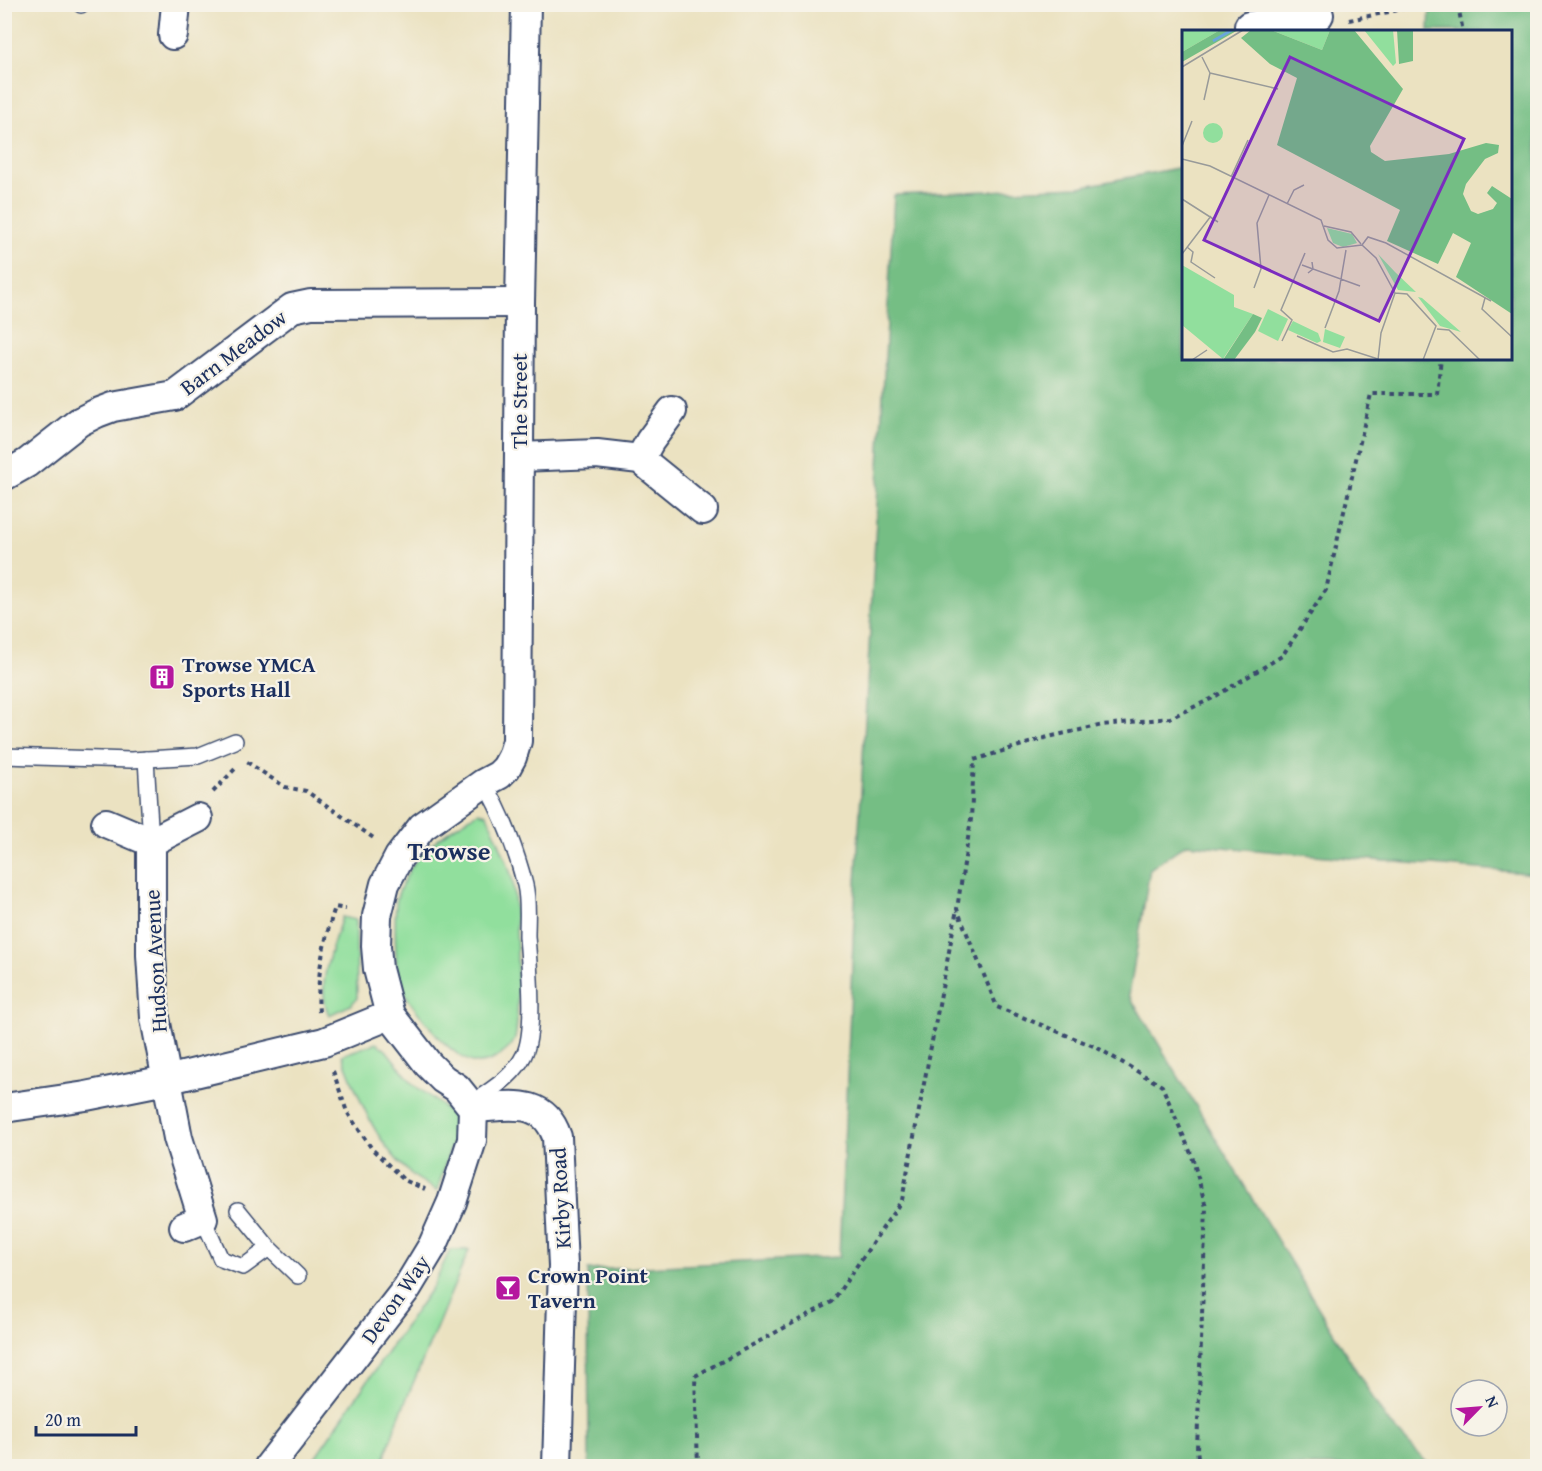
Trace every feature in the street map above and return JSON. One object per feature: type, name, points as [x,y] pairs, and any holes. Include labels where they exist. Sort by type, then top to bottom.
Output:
[{"type":"street","points":[[173,35],[176,4]]},
{"type":"street","name":"The Street","points":[[390,1015],[378,969],[376,916],[385,884],[399,857],[422,827],[499,775],[512,757],[517,741],[520,303],[526,4]]},
{"type":"street","points":[[1249,26],[1282,13],[1319,15]]},
{"type":"street","name":"Barn Meadow","points":[[4,476],[27,463],[80,422],[97,413],[113,407],[176,396],[292,308],[311,304],[520,303]]},
{"type":"street","points":[[640,459],[672,411]]},
{"type":"street","points":[[519,457],[597,454],[640,459],[703,510]]},
{"type":"street","points":[[106,823],[151,842],[198,818]]},
{"type":"street","name":"Hudson Avenue","points":[[151,842],[151,966],[155,1018],[193,1223]]},
{"type":"street","points":[[4,1108],[86,1096],[165,1080],[324,1042],[390,1015],[428,1064],[443,1079],[457,1088],[472,1106]]},
{"type":"street","name":"Devon Way","points":[[269,1467],[407,1288],[433,1245],[452,1202],[472,1140],[472,1106]]},
{"type":"street","name":"Kirby Road","points":[[472,1106],[535,1108],[550,1120],[557,1137],[563,1266],[557,1467]]},
{"type":"lane","points":[[4,756],[146,759],[198,756],[235,741]]},
{"type":"lane","points":[[146,759],[151,842]]},
{"type":"lane","points":[[472,1106],[512,1074],[526,1052],[531,991],[525,887],[507,833],[484,783]]},
{"type":"lane","points":[[238,1210],[269,1248],[298,1276]]},
{"type":"lane","points":[[193,1223],[221,1259],[243,1267],[269,1248]]},
{"type":"path","points":[[1319,15],[1327,24],[1418,6],[1458,5],[1463,30]]},
{"type":"path","points":[[698,1467],[695,1376],[832,1302],[902,1200],[957,909],[971,819],[974,760],[1070,732],[1103,725],[1170,718],[1211,699],[1282,656],[1326,590],[1371,394],[1437,394],[1440,360]]},
{"type":"path","points":[[243,760],[285,787],[306,790],[399,857]]},
{"type":"path","points":[[198,818],[207,800],[236,768]]},
{"type":"path","points":[[957,909],[997,1007],[1096,1047],[1162,1086],[1192,1156],[1206,1207],[1197,1449],[1199,1467]]},
{"type":"green space","points":[[1430,5],[1537,5],[1537,874],[1186,844],[1150,869],[1129,995],[1385,1418],[1430,1466],[589,1466],[588,1270],[839,1257],[854,920],[894,195],[1079,187],[1182,167],[1182,360],[1512,360],[1512,30],[1429,30]]},
{"type":"green space","points":[[479,812],[487,814],[512,878],[517,988],[514,1041],[498,1056],[482,1063],[465,1059],[445,1044],[406,995],[398,976],[395,927],[398,894],[415,861],[439,838]]},
{"type":"green space","points":[[342,917],[356,920],[357,998],[351,1005],[329,1015],[325,1004],[325,979],[330,953]]},
{"type":"green space","points":[[376,1043],[386,1050],[413,1084],[450,1114],[455,1123],[455,1133],[437,1191],[397,1161],[377,1133],[355,1087],[342,1055]]},
{"type":"green space","points":[[450,1250],[469,1250],[396,1424],[382,1466],[309,1466],[433,1286]]},
{"type":"place","name":"Trowse YMCA Sports Hall","points":[[162,677]]},
{"type":"place","name":"Crown Point Tavern","points":[[508,1288]]},
{"type":"district","name":"Trowse","points":[[449,851]]}]
